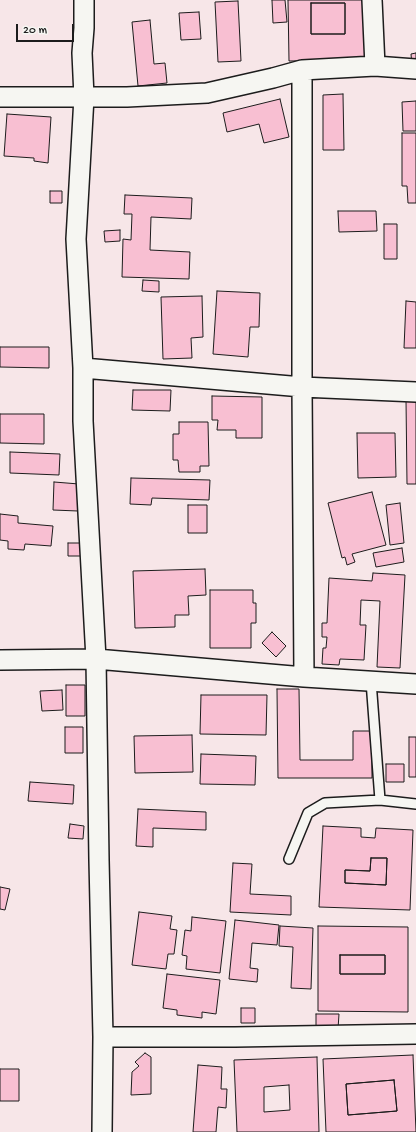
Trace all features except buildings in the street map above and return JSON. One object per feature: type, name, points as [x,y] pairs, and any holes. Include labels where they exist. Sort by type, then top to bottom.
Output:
[{"type":"street","points":[[84,0],[82,53],[84,97],[76,239],[83,368],[83,421],[96,658],[103,1037],[102,1132]]},
{"type":"street","points":[[372,0],[376,66]]},
{"type":"street","points":[[0,97],[127,97],[207,93],[302,70],[376,66],[416,69]]},
{"type":"street","points":[[302,70],[304,677]]},
{"type":"street","points":[[83,368],[302,387],[416,392]]},
{"type":"street","points":[[0,660],[96,658],[304,677],[416,684]]},
{"type":"street","points":[[103,1037],[235,1037],[416,1034]]},
{"type":"lane","points":[[371,681],[380,800]]},
{"type":"lane","points":[[289,859],[308,813],[325,803],[380,800],[416,804]]}]
